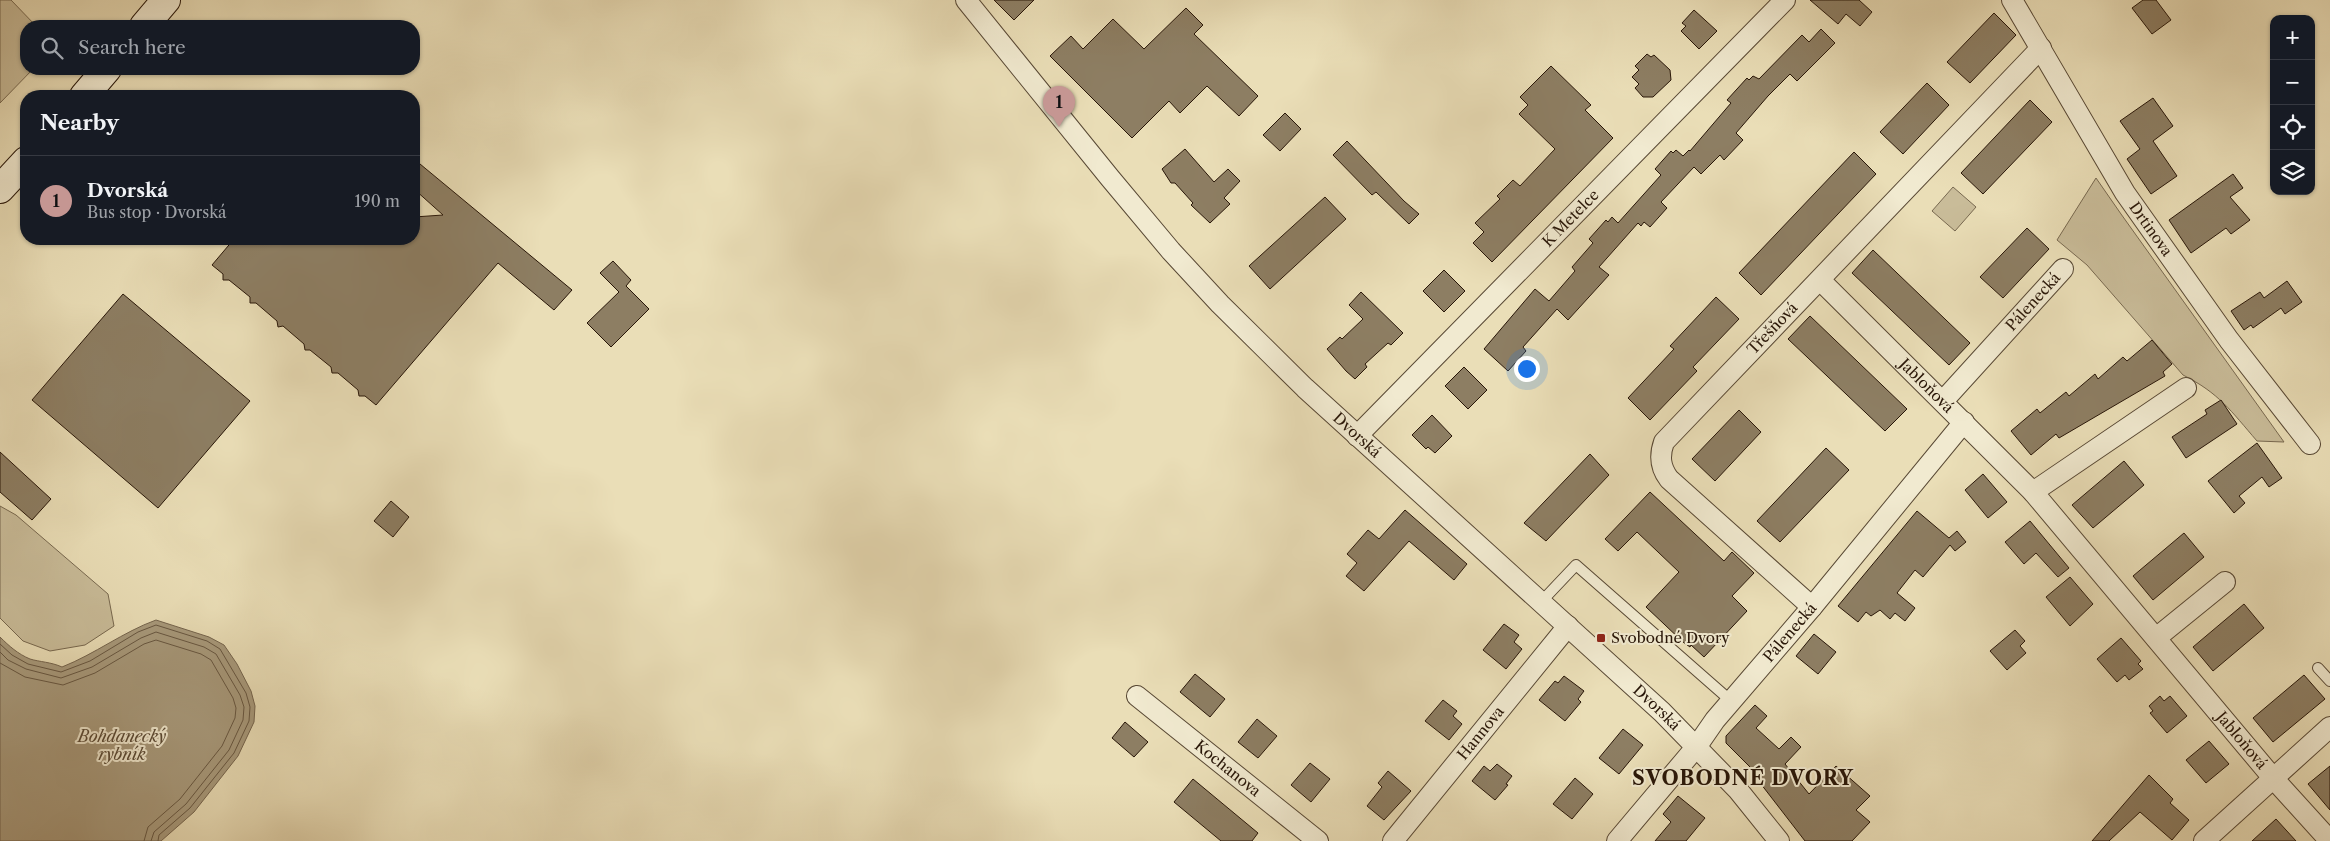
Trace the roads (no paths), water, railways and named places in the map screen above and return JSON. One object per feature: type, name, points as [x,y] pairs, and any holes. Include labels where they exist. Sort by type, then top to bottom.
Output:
[{"type":"main road","points":[[149,20],[166,0]]},
{"type":"main road","points":[[89,90],[102,75]]},
{"type":"main road","points":[[0,189],[20,167]]},
{"type":"street","name":"Dvorská","points":[[966,0],[1171,251],[1253,338],[1697,746],[1738,790],[1779,841]]},
{"type":"street","name":"K Metelce","points":[[1358,436],[1785,0]]},
{"type":"street","name":"Drtinova","points":[[2012,0],[2125,193],[2228,340],[2310,444]]},
{"type":"street","name":"Třešňová","points":[[1812,607],[1669,480],[1661,462],[1660,452],[1670,435],[2041,48]]},
{"type":"street","name":"Pálenecká","points":[[1943,401],[2063,269]]},
{"type":"street","name":"Jabloňová","points":[[1820,280],[2033,492],[2273,778],[2330,841]]},
{"type":"street","points":[[2033,492],[2186,388]]},
{"type":"street","name":"Pálenecká","points":[[1616,841],[1697,746],[1714,720],[1812,607],[1964,422]]},
{"type":"street","points":[[2156,638],[2225,582]]},
{"type":"street","name":"Hannova","points":[[1393,841],[1568,626]]},
{"type":"street","name":"Kochanova","points":[[1137,696],[1318,841]]},
{"type":"street","points":[[2204,841],[2330,727]]},
{"type":"lane","points":[[1541,602],[1576,565],[1731,701]]},
{"type":"lane","points":[[2318,668],[2330,681]]},
{"type":"water","name":"Bohdanecký rybník","points":[[156,620],[209,637],[224,645],[237,664],[251,691],[255,706],[254,722],[238,756],[194,812],[161,841],[0,841],[0,637],[14,650],[30,659],[62,667]]},
{"type":"place","name":"Dvorská","points":[[1059,127]]},
{"type":"place","name":"Svobodné Dvory","points":[[1601,638]]},
{"type":"district","name":"SVOBODNÉ DVORY","points":[[1743,778]]}]
